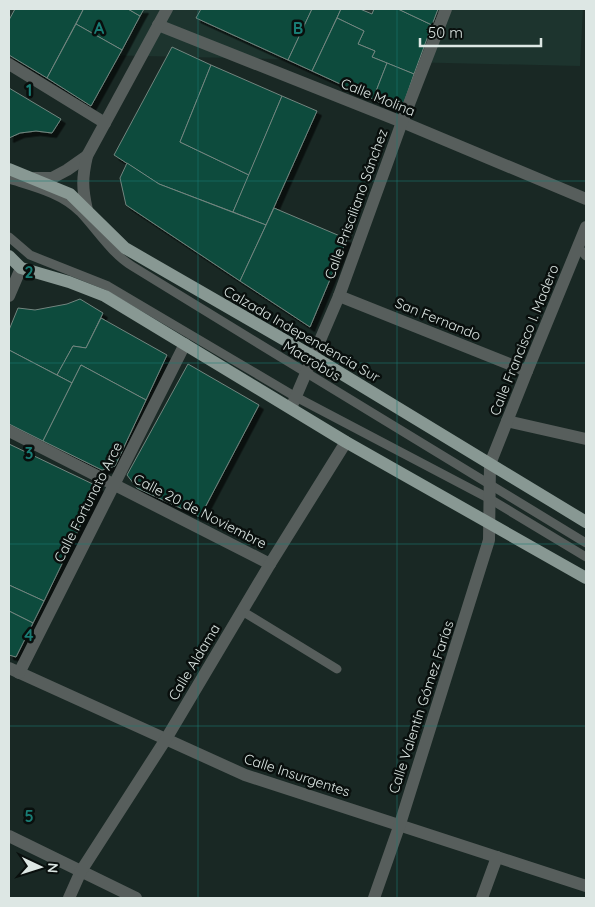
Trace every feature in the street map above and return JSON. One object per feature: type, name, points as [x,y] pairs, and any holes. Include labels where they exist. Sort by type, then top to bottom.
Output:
[{"type":"main road","name":"Calzada Independencia Sur","points":[[9,169],[70,194],[125,248],[314,357],[586,522]]},
{"type":"main road","points":[[9,256],[15,270],[69,282],[105,296],[184,344],[294,402],[346,442],[586,578]]},
{"type":"street","points":[[87,210],[82,190],[83,171],[87,156],[167,9]]},
{"type":"street","name":"Calle Prisciliano Sánchez","points":[[294,402],[339,296],[402,122],[446,9]]},
{"type":"street","name":"Calle Molina","points":[[158,25],[402,122],[586,199]]},
{"type":"street","points":[[9,64],[105,123]]},
{"type":"street","points":[[34,178],[52,178],[87,156]]},
{"type":"street","name":"Calle Francisco I. Madero","points":[[490,464],[527,371],[584,250],[586,227]]},
{"type":"street","points":[[9,296],[15,270]]},
{"type":"street","name":"San Fernando","points":[[339,296],[527,371]]},
{"type":"street","name":"Calle Fortunato Arce","points":[[14,670],[114,485],[184,344]]},
{"type":"street","points":[[508,421],[586,439]]},
{"type":"street","name":"Calle 20 de Noviembre","points":[[9,432],[270,564]]},
{"type":"street","name":"Calle Aldama","points":[[69,898],[80,871],[166,739],[270,564],[346,442]]},
{"type":"street","name":"Calle Valentín Gómez Farías","points":[[374,898],[400,824],[489,540],[490,464]]},
{"type":"street","name":"Calle Insurgentes","points":[[14,670],[245,775],[586,886]]},
{"type":"street","points":[[9,836],[136,898]]},
{"type":"street","points":[[482,898],[497,857]]},
{"type":"lane","name":"Macrobús","points":[[9,179],[38,188],[65,200],[78,211],[124,261],[306,374],[586,543]]},
{"type":"lane","points":[[9,237],[30,255],[108,286],[294,402],[490,499],[586,556]]},
{"type":"lane","points":[[242,611],[337,669]]},
{"type":"shaded area","points":[[9,9],[583,9],[580,66],[9,53]]},
{"type":"building","points":[[15,9],[83,10],[47,78],[9,55],[9,20]]},
{"type":"building","points":[[81,9],[128,9],[140,16],[122,50],[76,24],[83,10]]},
{"type":"building","points":[[128,9],[144,9],[140,16]]},
{"type":"building","points":[[201,9],[312,9],[288,60],[196,18]]},
{"type":"building","points":[[312,9],[341,9],[312,71],[288,60]]},
{"type":"building","points":[[341,9],[360,9],[372,14],[374,9],[398,9],[432,25],[414,74],[372,57],[375,51],[358,44],[364,31],[337,18]]},
{"type":"building","points":[[398,9],[438,9],[432,25]]},
{"type":"building","points":[[337,18],[364,31],[358,44],[375,51],[372,57],[387,63],[373,99],[312,71]]},
{"type":"building","points":[[76,24],[122,50],[91,106],[47,78]]},
{"type":"building","points":[[172,47],[211,65],[180,142],[249,175],[233,212],[159,184],[114,155]]},
{"type":"building","points":[[387,63],[414,74],[404,103],[391,108],[373,99]]},
{"type":"building","points":[[211,65],[282,96],[249,175],[180,142]]},
{"type":"building","points":[[9,88],[61,119],[52,133],[36,131],[20,133],[9,138]]},
{"type":"building","points":[[282,96],[317,111],[266,225],[233,212]]},
{"type":"building","points":[[127,163],[159,184],[266,225],[240,281],[126,205],[120,178]]},
{"type":"building","points":[[274,208],[347,239],[310,327],[240,281]]},
{"type":"building","points":[[80,299],[103,313],[86,348],[73,346],[57,375],[9,350],[9,330],[18,308],[35,310],[67,304]]},
{"type":"building","points":[[101,318],[167,355],[146,400],[81,365],[72,383],[57,375],[73,346],[86,348]]},
{"type":"building","points":[[9,350],[72,383],[43,441],[9,424]]},
{"type":"building","points":[[188,364],[259,405],[200,517],[137,488],[127,475]]},
{"type":"building","points":[[81,365],[146,400],[115,466],[102,470],[43,441]]},
{"type":"building","points":[[9,444],[99,487],[44,601],[9,585]]},
{"type":"building","points":[[9,585],[44,601],[33,623],[9,611]]},
{"type":"building","points":[[9,611],[33,623],[16,657],[9,655]]}]
